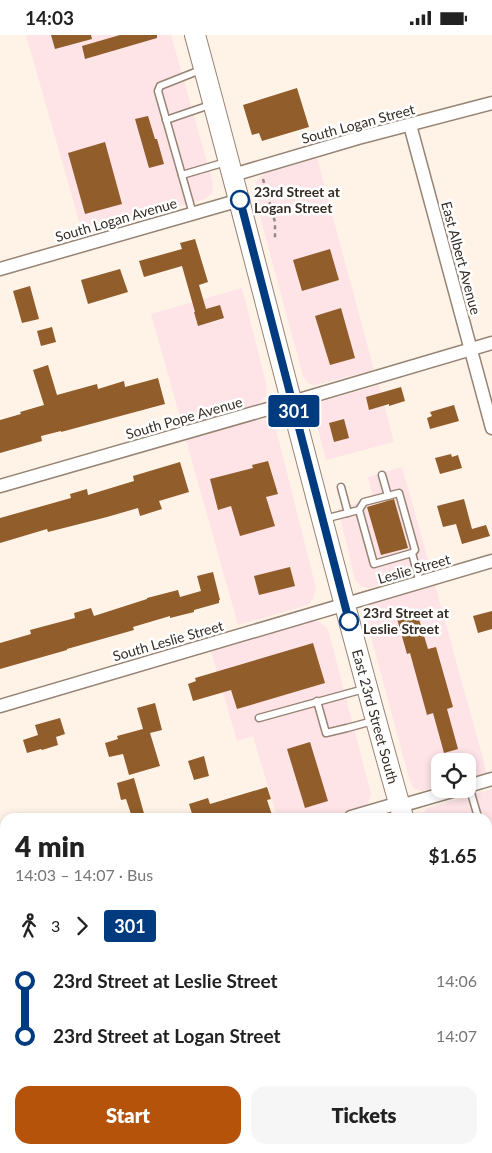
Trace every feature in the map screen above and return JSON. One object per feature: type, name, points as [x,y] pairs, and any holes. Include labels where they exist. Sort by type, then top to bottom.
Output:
[{"type":"main road","name":"East 23rd Street South","points":[[195,35],[240,200],[344,605],[401,809]]},
{"type":"street","name":"South Logan Street","points":[[231,168],[358,138],[492,103]]},
{"type":"street","name":"East Albert Avenue","points":[[410,125],[492,428]]},
{"type":"street","name":"South Logan Avenue","points":[[0,269],[240,200]]},
{"type":"street","name":"South Pope Avenue","points":[[0,486],[492,343]]},
{"type":"street","name":"Leslie Street","points":[[344,605],[492,561]]},
{"type":"street","name":"South Leslie Street","points":[[0,706],[344,605]]},
{"type":"street","points":[[476,784],[492,779]]},
{"type":"street","points":[[376,813],[401,809],[433,798]]},
{"type":"lane","points":[[193,214],[158,91],[160,86],[204,68]]},
{"type":"lane","points":[[166,120],[214,104]]},
{"type":"lane","points":[[182,175],[231,168]]},
{"type":"lane","points":[[382,475],[388,496]]},
{"type":"lane","points":[[341,487],[348,513]]},
{"type":"lane","points":[[322,519],[359,509],[364,502],[399,493],[415,550],[412,553],[420,583]]},
{"type":"lane","points":[[359,509],[374,564],[412,553]]},
{"type":"lane","points":[[259,718],[367,688]]},
{"type":"lane","points":[[317,701],[326,733],[376,719]]},
{"type":"lane","points":[[470,798],[476,813]]},
{"type":"path","points":[[262,176],[275,222],[275,238]]},
{"type":"shaded area","points":[[26,35],[171,35],[213,183],[212,193],[205,199],[83,235]]},
{"type":"shaded area","points":[[317,158],[374,370],[316,385],[309,384],[303,376],[254,194],[257,180],[267,172]]},
{"type":"shaded area","points":[[242,288],[266,383],[266,395],[257,406],[183,428],[151,314]]},
{"type":"shaded area","points":[[379,385],[394,442],[326,460],[313,410],[317,403]]},
{"type":"shaded area","points":[[253,420],[266,420],[275,425],[316,588],[313,598],[308,605],[238,625],[186,440]]},
{"type":"shaded area","points":[[402,467],[431,570],[369,588],[362,587],[355,580],[338,509],[373,498],[368,477]]},
{"type":"shaded area","points":[[435,585],[487,773],[476,776],[476,753],[431,753],[431,788],[422,791],[413,788],[365,615],[370,605],[384,599]]},
{"type":"shaded area","points":[[311,620],[320,622],[328,629],[371,794],[368,803],[360,809],[346,813],[276,813],[253,736],[237,741],[210,648]]},
{"type":"shaded area","points":[[492,789],[492,813],[424,813],[427,808],[461,798],[476,798],[476,794]]},
{"type":"building","points":[[51,35],[91,35],[92,39],[55,49]]},
{"type":"building","points":[[120,35],[157,35],[157,38],[85,59],[82,46]]},
{"type":"building","points":[[297,88],[309,127],[262,141],[259,133],[252,135],[243,105]]},
{"type":"building","points":[[148,116],[164,164],[149,168],[135,119]]},
{"type":"building","points":[[105,142],[122,204],[85,214],[68,153]]},
{"type":"building","points":[[195,239],[208,282],[199,285],[206,309],[220,305],[224,318],[198,326],[182,266],[144,277],[139,261],[182,249],[180,243]]},
{"type":"building","points":[[330,249],[339,280],[302,291],[293,260]]},
{"type":"building","points":[[120,269],[128,292],[88,304],[81,280]]},
{"type":"building","points":[[30,286],[39,319],[22,323],[13,291]]},
{"type":"building","points":[[341,308],[355,358],[330,365],[315,316]]},
{"type":"building","points":[[52,327],[56,342],[41,346],[37,331]]},
{"type":"building","points":[[48,365],[57,395],[97,384],[98,389],[124,381],[125,387],[158,378],[165,404],[41,436],[42,441],[0,453],[0,420],[44,405],[33,370]]},
{"type":"building","points":[[401,387],[405,401],[369,410],[366,397]]},
{"type":"building","points":[[454,405],[459,421],[430,429],[427,418],[432,416],[430,412]]},
{"type":"building","points":[[344,419],[349,438],[334,442],[329,423]]},
{"type":"building","points":[[451,454],[452,457],[458,455],[462,468],[440,474],[435,458]]},
{"type":"building","points":[[268,461],[278,494],[266,497],[275,526],[240,536],[231,506],[218,510],[210,479],[253,468],[252,465]]},
{"type":"building","points":[[180,462],[189,492],[159,501],[162,509],[140,516],[138,508],[48,532],[47,529],[0,543],[0,518],[71,498],[70,494],[87,489],[88,495],[134,481],[133,476]]},
{"type":"building","points":[[394,499],[408,548],[381,555],[367,507]]},
{"type":"building","points":[[464,499],[472,529],[486,525],[490,536],[462,544],[456,524],[443,527],[437,506]]},
{"type":"building","points":[[290,567],[295,586],[259,595],[254,576]]},
{"type":"building","points":[[213,572],[220,600],[219,603],[194,610],[194,612],[170,618],[170,616],[133,627],[134,630],[0,669],[0,643],[31,634],[30,630],[75,618],[74,613],[91,608],[94,616],[147,598],[178,590],[180,597],[201,591],[197,576]]},
{"type":"building","points":[[416,609],[428,649],[436,647],[453,707],[447,709],[458,749],[444,753],[433,713],[427,715],[410,653],[407,654],[396,615]]},
{"type":"building","points":[[492,611],[492,629],[478,633],[473,616]]},
{"type":"building","points":[[313,643],[325,683],[237,709],[231,690],[193,701],[188,684],[196,681],[195,678]]},
{"type":"building","points":[[155,703],[162,730],[150,733],[160,766],[129,775],[123,754],[109,757],[105,743],[118,739],[117,736],[143,729],[137,708]]},
{"type":"building","points":[[60,718],[65,734],[56,737],[58,745],[27,753],[23,740],[38,735],[35,725]]},
{"type":"building","points":[[310,742],[328,801],[305,808],[287,749]]},
{"type":"building","points":[[204,756],[209,776],[194,780],[188,761]]},
{"type":"building","points":[[134,778],[144,813],[131,813],[126,799],[121,800],[117,783]]},
{"type":"building","points":[[267,787],[271,799],[267,800],[271,813],[192,813],[189,804],[208,798],[210,804]]},
{"type":"bus line","name":"301","points":[[240,200],[349,621]]},
{"type":"place","name":"23rd Street at Logan Street","points":[[240,200]]},
{"type":"place","name":"23rd Street at Leslie Street","points":[[349,621]]}]
